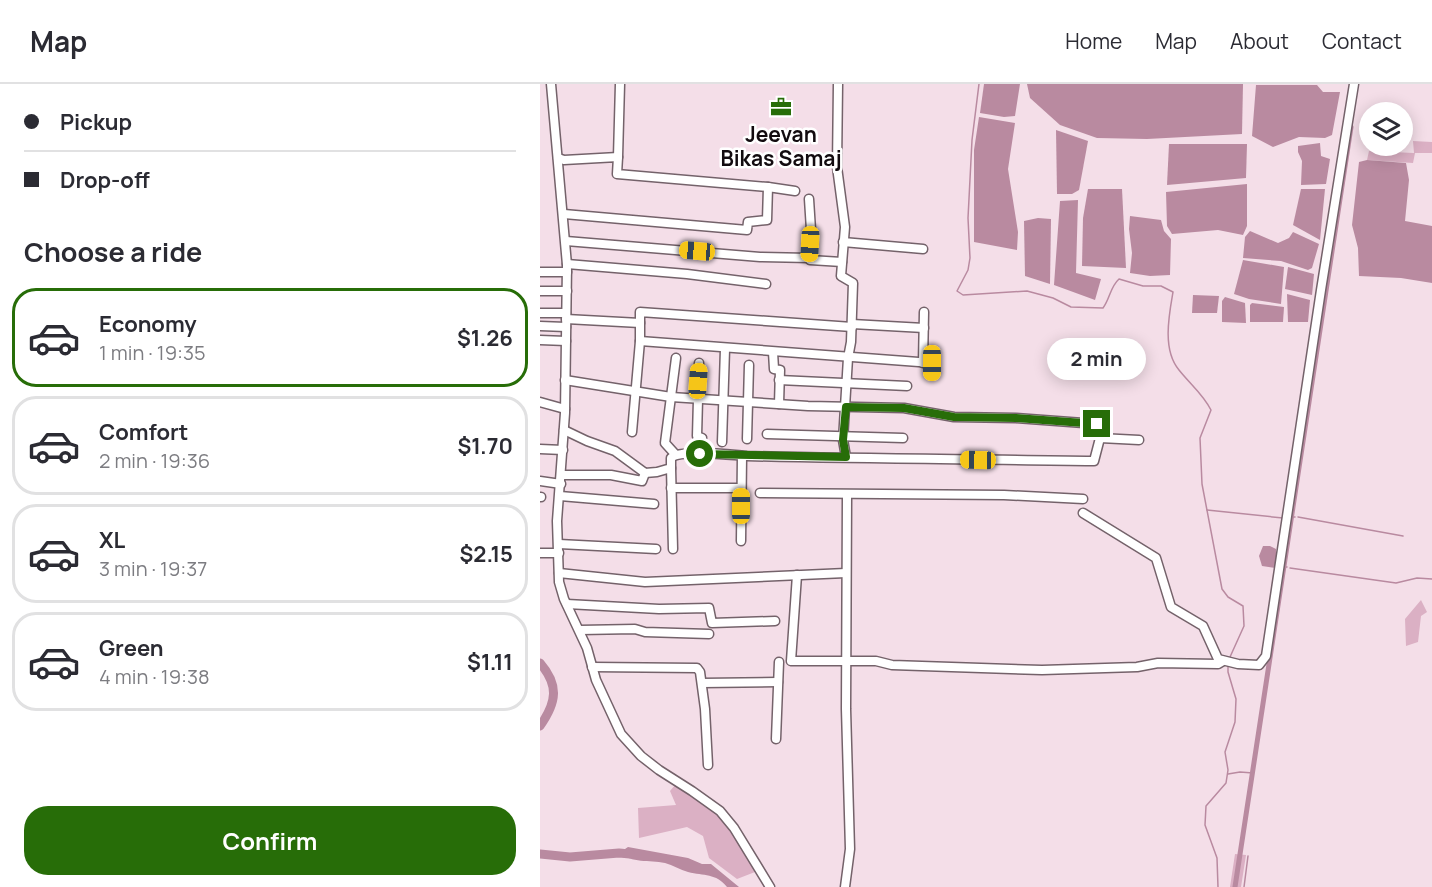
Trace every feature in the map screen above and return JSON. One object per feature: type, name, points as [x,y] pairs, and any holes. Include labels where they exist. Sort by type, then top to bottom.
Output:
[{"type":"street","points":[[551,84],[567,268],[565,409],[558,521],[560,582],[610,713],[621,734],[641,756],[720,811],[734,828],[770,887]]},
{"type":"street","points":[[620,84],[617,174],[795,191]]},
{"type":"street","points":[[838,84],[837,167],[845,226],[841,276],[853,283],[843,436],[846,457]]},
{"type":"street","points":[[1083,513],[1156,558],[1171,607],[1203,626],[1218,659],[1238,664],[1259,665],[1266,656],[1354,84]]},
{"type":"street","points":[[558,158],[564,160],[618,157]]},
{"type":"street","points":[[564,214],[747,230],[748,222],[767,220],[768,187]]},
{"type":"street","points":[[810,199],[810,258]]},
{"type":"street","points":[[566,241],[842,262]]},
{"type":"street","points":[[843,242],[923,249]]},
{"type":"street","points":[[540,272],[567,268],[687,274],[766,284]]},
{"type":"street","points":[[540,291],[567,291]]},
{"type":"street","points":[[632,432],[640,341],[640,312],[924,328]]},
{"type":"street","points":[[923,363],[924,312]]},
{"type":"street","points":[[540,313],[566,320],[640,323]]},
{"type":"street","points":[[540,326],[566,320]]},
{"type":"street","points":[[540,340],[566,341]]},
{"type":"street","points":[[640,341],[932,363],[932,375]]},
{"type":"street","points":[[722,442],[725,349]]},
{"type":"street","points":[[773,352],[774,369],[780,370],[779,404]]},
{"type":"street","points":[[675,454],[665,443],[676,358]]},
{"type":"street","points":[[699,363],[696,436],[702,438],[700,454]]},
{"type":"street","points":[[747,439],[749,365]]},
{"type":"street","points":[[565,380],[671,397],[747,403],[904,408],[954,417],[1016,418],[1097,424]]},
{"type":"street","points":[[779,380],[907,386]]},
{"type":"street","points":[[540,402],[565,409]]},
{"type":"street","points":[[564,430],[587,441],[615,450],[645,473],[671,468]]},
{"type":"street","points":[[767,434],[903,438]]},
{"type":"street","points":[[673,549],[671,458],[675,454],[1095,460],[1100,438],[1139,440]]},
{"type":"street","points":[[540,448],[563,450]]},
{"type":"street","points":[[741,541],[742,456]]},
{"type":"street","points":[[540,481],[611,475],[642,481],[645,473]]},
{"type":"street","points":[[671,488],[741,488]]},
{"type":"street","points":[[760,493],[1004,495],[1083,499]]},
{"type":"street","points":[[560,496],[654,504]]},
{"type":"street","points":[[845,887],[850,849],[846,661],[846,497]]},
{"type":"street","points":[[540,553],[559,548],[656,549]]},
{"type":"street","points":[[560,573],[645,582],[846,573]]},
{"type":"street","points":[[797,575],[791,661],[876,661],[892,665],[1013,670],[1137,667],[1158,663],[1218,664],[1223,661]]},
{"type":"street","points":[[567,604],[659,609],[709,608],[712,623],[775,621]]},
{"type":"street","points":[[580,630],[635,629],[645,632],[709,634]]},
{"type":"street","points":[[776,739],[779,662]]},
{"type":"street","points":[[592,667],[698,668],[705,709],[708,765]]},
{"type":"street","points":[[702,683],[778,682]]},
{"type":"shaded area","points":[[984,84],[1020,84],[1015,116],[1004,117],[980,113]]},
{"type":"shaded area","points":[[1027,84],[1243,84],[1242,134],[1147,139],[1097,138],[1060,125],[1030,98]]},
{"type":"shaded area","points":[[1256,85],[1317,85],[1323,92],[1340,92],[1332,135],[1325,138],[1299,137],[1273,147],[1252,136]]},
{"type":"shaded area","points":[[979,117],[1015,123],[1008,169],[1018,232],[1017,250],[974,242],[974,150]]},
{"type":"shaded area","points":[[1056,130],[1088,141],[1079,190],[1072,194],[1057,194]]},
{"type":"shaded area","points":[[1413,141],[1432,142],[1432,153],[1415,153],[1413,163],[1367,160],[1368,156],[1413,156]]},
{"type":"shaded area","points":[[1320,143],[1321,156],[1330,159],[1326,184],[1301,185],[1302,161],[1298,146]]},
{"type":"shaded area","points":[[1169,144],[1247,144],[1246,178],[1167,185]]},
{"type":"shaded area","points":[[1367,160],[1406,163],[1409,180],[1405,221],[1432,226],[1432,283],[1401,278],[1359,276],[1358,248],[1352,225],[1359,162]]},
{"type":"shaded area","points":[[1247,184],[1247,226],[1243,235],[1218,230],[1172,234],[1167,226],[1166,192]]},
{"type":"shaded area","points":[[1088,189],[1122,189],[1126,268],[1082,266],[1083,218]]},
{"type":"shaded area","points":[[1301,189],[1325,189],[1320,240],[1293,225]]},
{"type":"shaded area","points":[[1078,200],[1076,273],[1101,279],[1095,300],[1054,285],[1060,201]]},
{"type":"shaded area","points":[[1130,216],[1161,220],[1164,231],[1171,239],[1170,275],[1150,276],[1130,273],[1132,253]]},
{"type":"shaded area","points":[[1038,218],[1051,219],[1050,284],[1025,276],[1024,221]]},
{"type":"shaded area","points":[[1250,231],[1278,243],[1289,238],[1293,232],[1319,244],[1312,268],[1308,270],[1281,261],[1243,258],[1245,237]]},
{"type":"shaded area","points":[[1243,260],[1284,267],[1281,304],[1234,294]]},
{"type":"shaded area","points":[[1288,267],[1314,274],[1312,295],[1285,289]]},
{"type":"shaded area","points":[[1287,294],[1310,300],[1308,322],[1288,322]]},
{"type":"shaded area","points":[[1193,295],[1219,296],[1217,313],[1192,313]]},
{"type":"shaded area","points":[[1225,297],[1245,303],[1246,323],[1222,322],[1222,301]]},
{"type":"shaded area","points":[[1252,303],[1284,307],[1283,322],[1250,322]]},
{"type":"shaded area","points":[[1263,546],[1276,549],[1276,568],[1262,566],[1259,556]]},
{"type":"shaded area","points":[[1421,600],[1427,612],[1421,616],[1418,642],[1406,646],[1405,619]]},
{"type":"shaded area","points":[[676,784],[719,814],[734,831],[755,872],[737,879],[709,858],[703,836],[687,827],[639,838],[638,808],[676,805],[670,791]]},
{"type":"shaded area","points":[[628,847],[688,858],[702,864],[711,864],[739,887],[727,887],[714,877],[688,872],[665,863],[629,858],[619,853]]},
{"type":"shaded area","points":[[1235,854],[1246,855],[1241,887],[1230,887]]},
{"type":"waterway","points":[[979,84],[972,140],[968,218],[970,258],[968,270],[957,291],[963,295],[1027,291],[1053,298],[1071,307],[1103,308],[1119,279],[1143,286],[1161,286],[1173,292],[1168,332],[1170,353],[1179,370],[1211,410],[1200,438],[1202,484],[1222,589],[1228,597],[1243,606],[1244,626],[1230,657]]},
{"type":"waterway","points":[[1235,887],[1351,127]]},
{"type":"waterway","points":[[1207,510],[1283,518]]},
{"type":"waterway","points":[[1298,517],[1403,536]]},
{"type":"waterway","points":[[1290,568],[1396,583],[1417,578],[1432,579]]},
{"type":"waterway","points":[[540,663],[550,679],[554,694],[550,709],[540,726]]},
{"type":"waterway","points":[[1218,887],[1217,858],[1205,825],[1206,806],[1226,783],[1228,770],[1225,752],[1235,722],[1236,699],[1228,666]]},
{"type":"waterway","points":[[1228,774],[1253,773]]},
{"type":"waterway","points":[[540,854],[570,857],[630,854]]},
{"type":"waterway","points":[[1244,887],[1248,856]]},
{"type":"place","name":"Jeevan Bikas Samaj","points":[[781,107]]},
{"type":"route","points":[[700,454],[846,457],[843,440],[846,407],[904,408],[954,417],[1016,418],[1097,424]]}]
